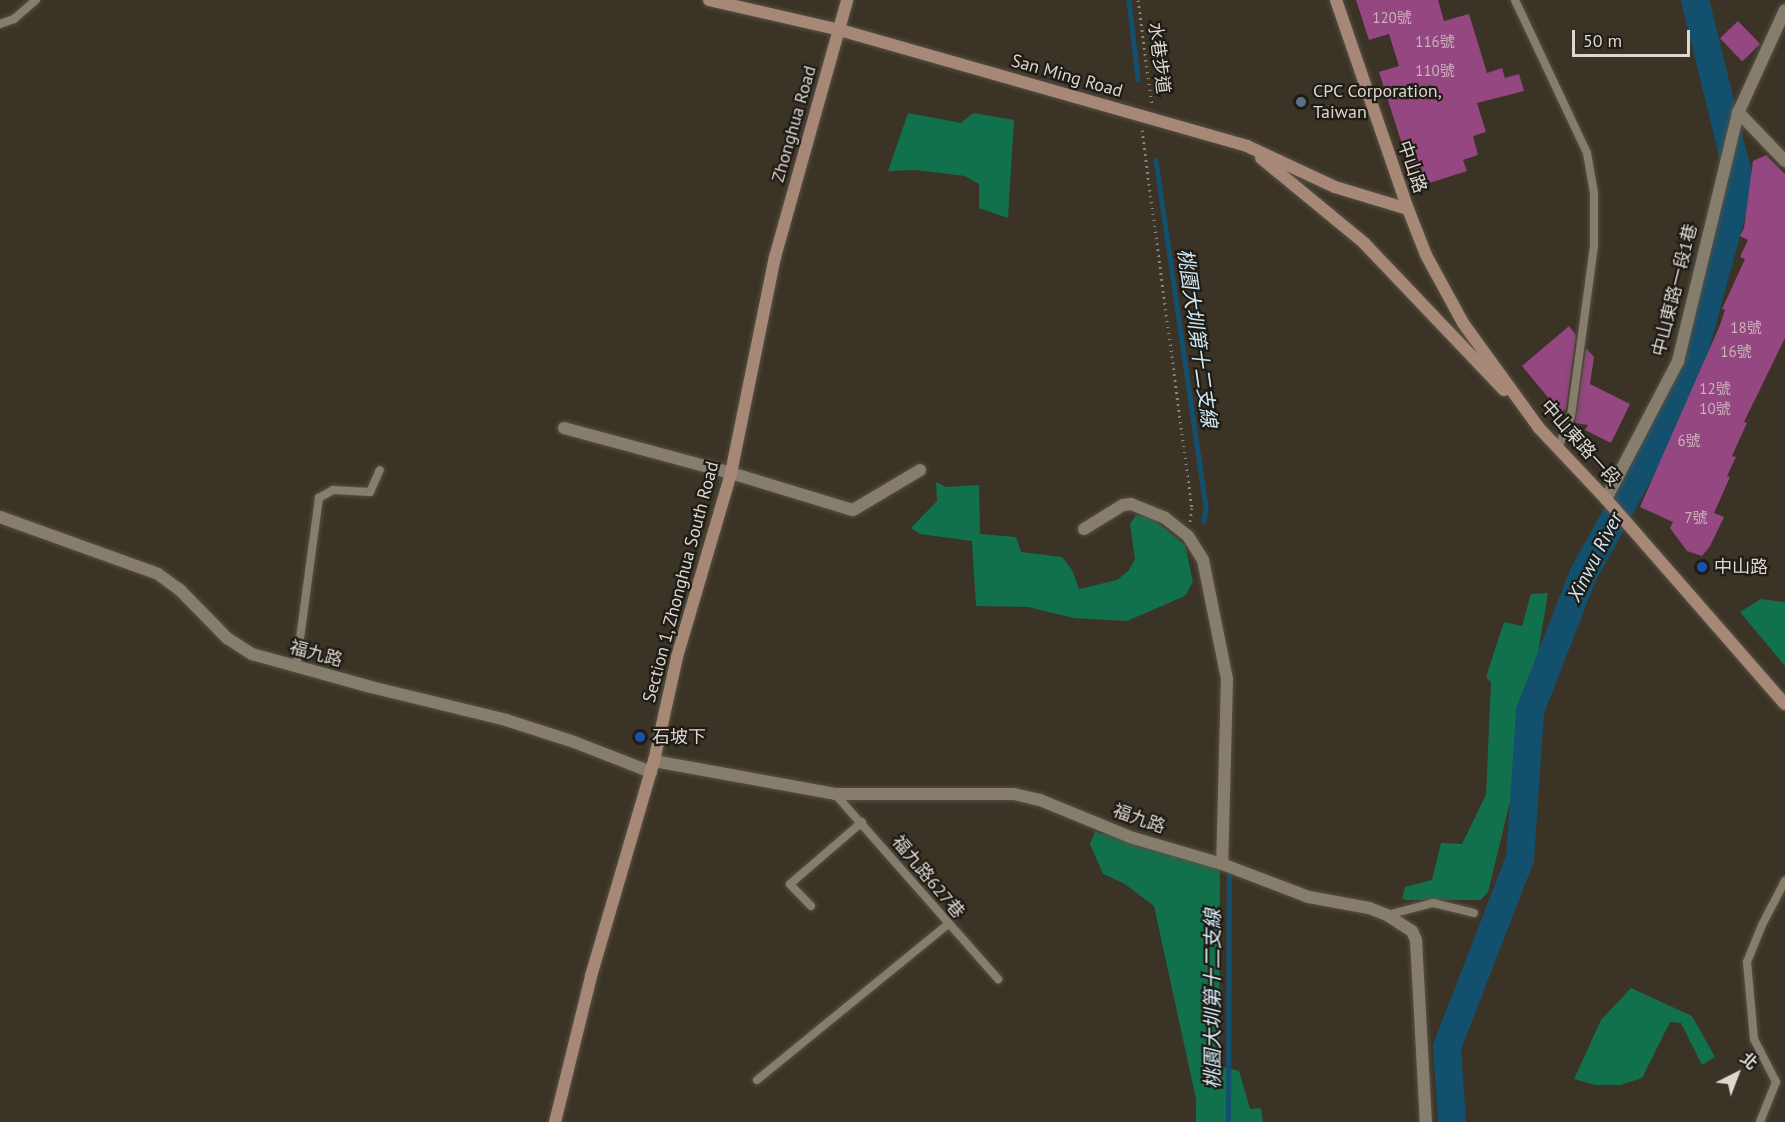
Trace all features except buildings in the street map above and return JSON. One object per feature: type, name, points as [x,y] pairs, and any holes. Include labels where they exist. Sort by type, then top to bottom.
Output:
[{"type":"main road","name":"San Ming Road","points":[[709,0],[840,30],[1247,146],[1335,187],[1408,209]]},
{"type":"main road","name":"Zhonghua Road","points":[[775,257],[848,0]]},
{"type":"main road","name":"中山路","points":[[1336,0],[1408,209]]},
{"type":"main road","points":[[1247,146],[1364,243],[1539,428]]},
{"type":"main road","name":"中山東路一段","points":[[1408,209],[1426,255],[1463,323],[1539,428],[1607,500],[1785,704]]},
{"type":"main road","name":"Section 1, Zhonghua South Road","points":[[555,1122],[591,975],[652,767],[676,657],[731,472],[775,257]]},
{"type":"street","name":"中山東路一段1巷","points":[[1607,500],[1678,361],[1738,112],[1785,10]]},
{"type":"street","points":[[1738,112],[1785,161]]},
{"type":"street","points":[[564,428],[731,472],[853,510],[920,470]]},
{"type":"street","points":[[1084,529],[1123,505],[1131,504],[1165,518],[1188,536],[1203,560],[1227,679],[1222,864]]},
{"type":"street","name":"福九路","points":[[0,517],[158,574],[179,589],[227,638],[246,652],[296,668],[506,720],[652,767],[835,794],[1014,794],[1040,800],[1130,837],[1222,864],[1309,897],[1369,908],[1387,915],[1412,931],[1416,940],[1426,1122]]},
{"type":"lane","points":[[0,24],[14,19],[36,0]]},
{"type":"lane","points":[[1515,0],[1587,153],[1594,193],[1594,246],[1571,417],[1558,448]]},
{"type":"lane","points":[[296,668],[319,498],[333,490],[370,492],[380,470]]},
{"type":"lane","name":"福九路627巷","points":[[835,794],[998,979]]},
{"type":"lane","points":[[811,906],[790,884],[862,822]]},
{"type":"lane","points":[[1761,1122],[1776,1082],[1754,1039],[1747,962],[1762,925],[1785,881]]},
{"type":"lane","points":[[1387,915],[1433,903],[1474,913]]},
{"type":"lane","points":[[757,1080],[948,924]]},
{"type":"path","name":"水巷步道","points":[[1138,0],[1153,120]]},
{"type":"path","points":[[1140,116],[1192,508],[1188,536]]},
{"type":"green space","points":[[908,113],[961,123],[973,113],[1014,120],[1008,218],[979,208],[979,184],[965,176],[916,170],[888,171]]},
{"type":"green space","points":[[936,482],[946,487],[979,485],[980,534],[1016,537],[1021,552],[1062,557],[1072,570],[1079,589],[1117,580],[1129,570],[1135,559],[1130,524],[1136,515],[1152,518],[1185,545],[1193,582],[1185,596],[1127,621],[1074,618],[1028,607],[976,606],[972,541],[920,534],[911,528],[937,501]]},
{"type":"green space","points":[[1548,593],[1520,761],[1488,892],[1481,900],[1405,900],[1402,898],[1405,887],[1432,880],[1441,843],[1462,844],[1486,795],[1491,682],[1486,677],[1504,622],[1522,626],[1531,594]]},
{"type":"green space","points":[[1761,599],[1785,602],[1785,666],[1740,612]]},
{"type":"green space","points":[[1095,832],[1220,865],[1219,1066],[1239,1071],[1250,1109],[1261,1108],[1263,1122],[1196,1122],[1196,1099],[1154,906],[1125,884],[1103,874],[1090,844]]},
{"type":"green space","points":[[1631,988],[1692,1016],[1715,1057],[1702,1065],[1681,1023],[1670,1022],[1642,1078],[1620,1085],[1595,1085],[1574,1079],[1601,1020]]},
{"type":"waterway","name":"桃園大圳第十二支線","points":[[1129,0],[1138,78]]},
{"type":"waterway","name":"Xinwu River","points":[[1452,1122],[1447,1047],[1520,859],[1530,711],[1583,575],[1682,396],[1740,183],[1695,0]]},
{"type":"waterway","name":"桃園大圳第十二支線","points":[[1156,160],[1206,507],[1204,521]]},
{"type":"waterway","name":"桃園大圳第十二支線","points":[[1228,1122],[1229,876]]},
{"type":"place","name":"CPC Corporation, Taiwan","points":[[1301,102]]},
{"type":"place","name":"中山路","points":[[1702,567]]},
{"type":"place","name":"石坡下","points":[[640,737]]}]
